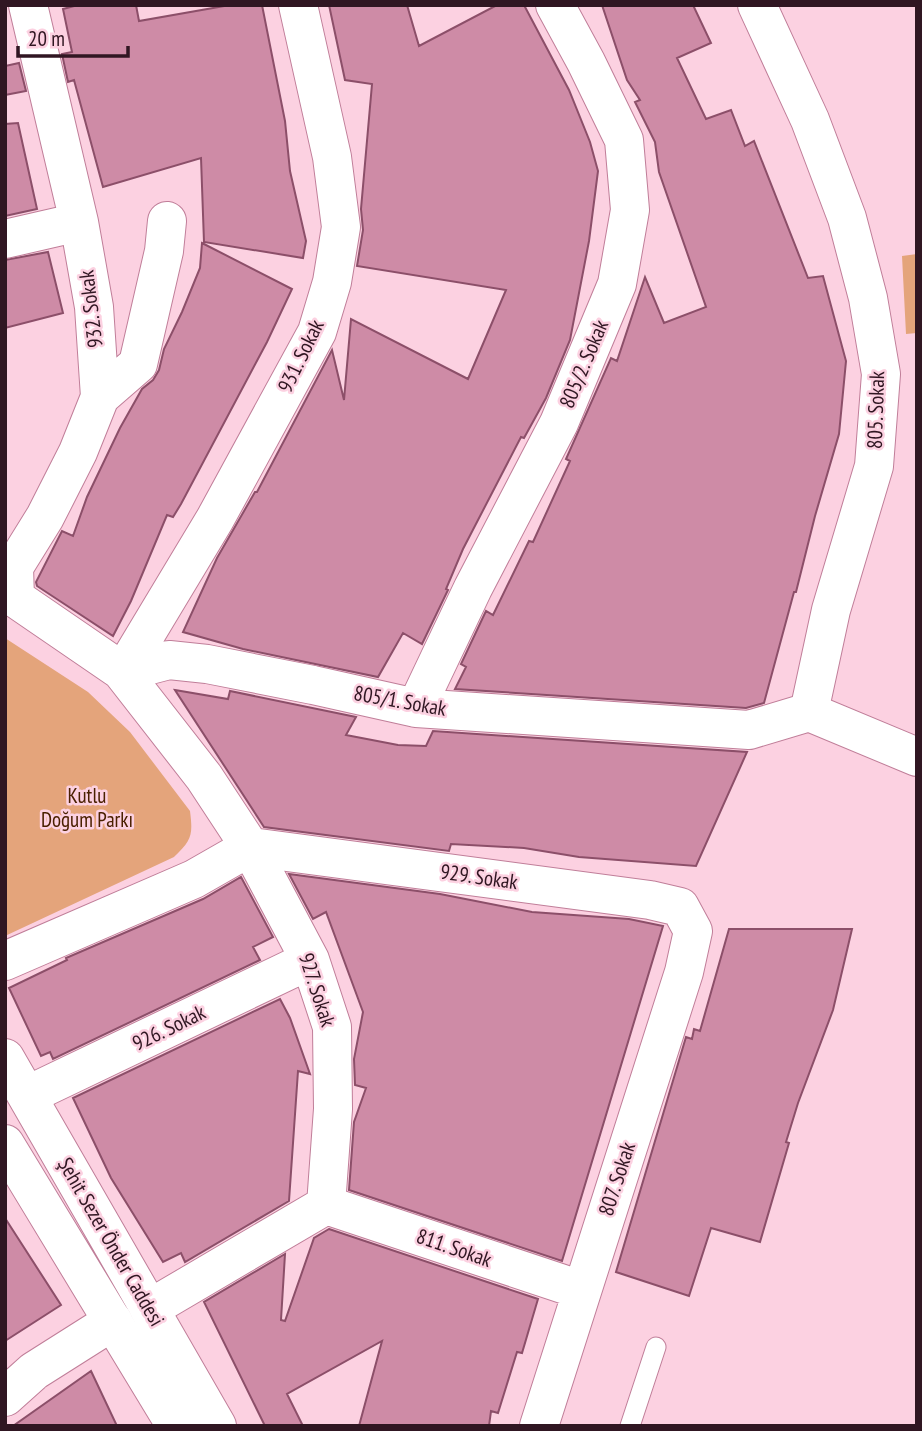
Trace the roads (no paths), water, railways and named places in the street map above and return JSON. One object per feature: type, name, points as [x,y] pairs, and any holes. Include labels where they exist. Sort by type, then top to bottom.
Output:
[{"type":"street","name":"932. Sokak","points":[[28,5],[79,222],[94,307],[100,397],[78,452],[14,567],[15,598],[121,670]]},
{"type":"street","name":"931. Sokak","points":[[121,670],[215,519],[317,332],[332,282],[341,227],[332,157],[298,5]]},
{"type":"street","name":"805/2. Sokak","points":[[416,708],[473,588],[559,423],[617,284],[630,210],[624,140],[555,5]]},
{"type":"street","name":"805. Sokak","points":[[757,5],[810,121],[847,218],[868,298],[881,374],[874,466],[831,610],[809,712]]},
{"type":"street","points":[[100,397],[138,364],[164,251],[167,221]]},
{"type":"street","points":[[5,239],[79,222]]},
{"type":"street","name":"805/1. Sokak","points":[[121,670],[169,660],[207,664],[416,708],[749,730],[809,712]]},
{"type":"street","name":"927. Sokak","points":[[121,670],[205,778],[250,847],[310,960],[332,1027],[332,1109],[326,1205]]},
{"type":"street","points":[[809,712],[917,757]]},
{"type":"street","points":[[5,961],[194,879],[250,847]]},
{"type":"street","name":"929. Sokak","points":[[250,847],[650,900],[680,907],[693,931]]},
{"type":"street","name":"807. Sokak","points":[[539,1426],[684,972],[693,931]]},
{"type":"street","name":"926. Sokak","points":[[17,1102],[310,960]]},
{"type":"street","name":"Şehit Sezer Önder Caddesi","points":[[5,1058],[17,1102],[149,1309],[217,1426]]},
{"type":"street","name":"Şehit Sezer Önder Caddesi","points":[[5,1144],[176,1426]]},
{"type":"street","points":[[149,1309],[326,1205]]},
{"type":"street","name":"811. Sokak","points":[[326,1205],[581,1290]]},
{"type":"street","points":[[5,1396],[34,1371],[113,1321]]},
{"type":"lane","points":[[630,1426],[656,1347]]},
{"type":"park label","name":"Kutlu Doğum Parkı","points":[[87,808]]}]
